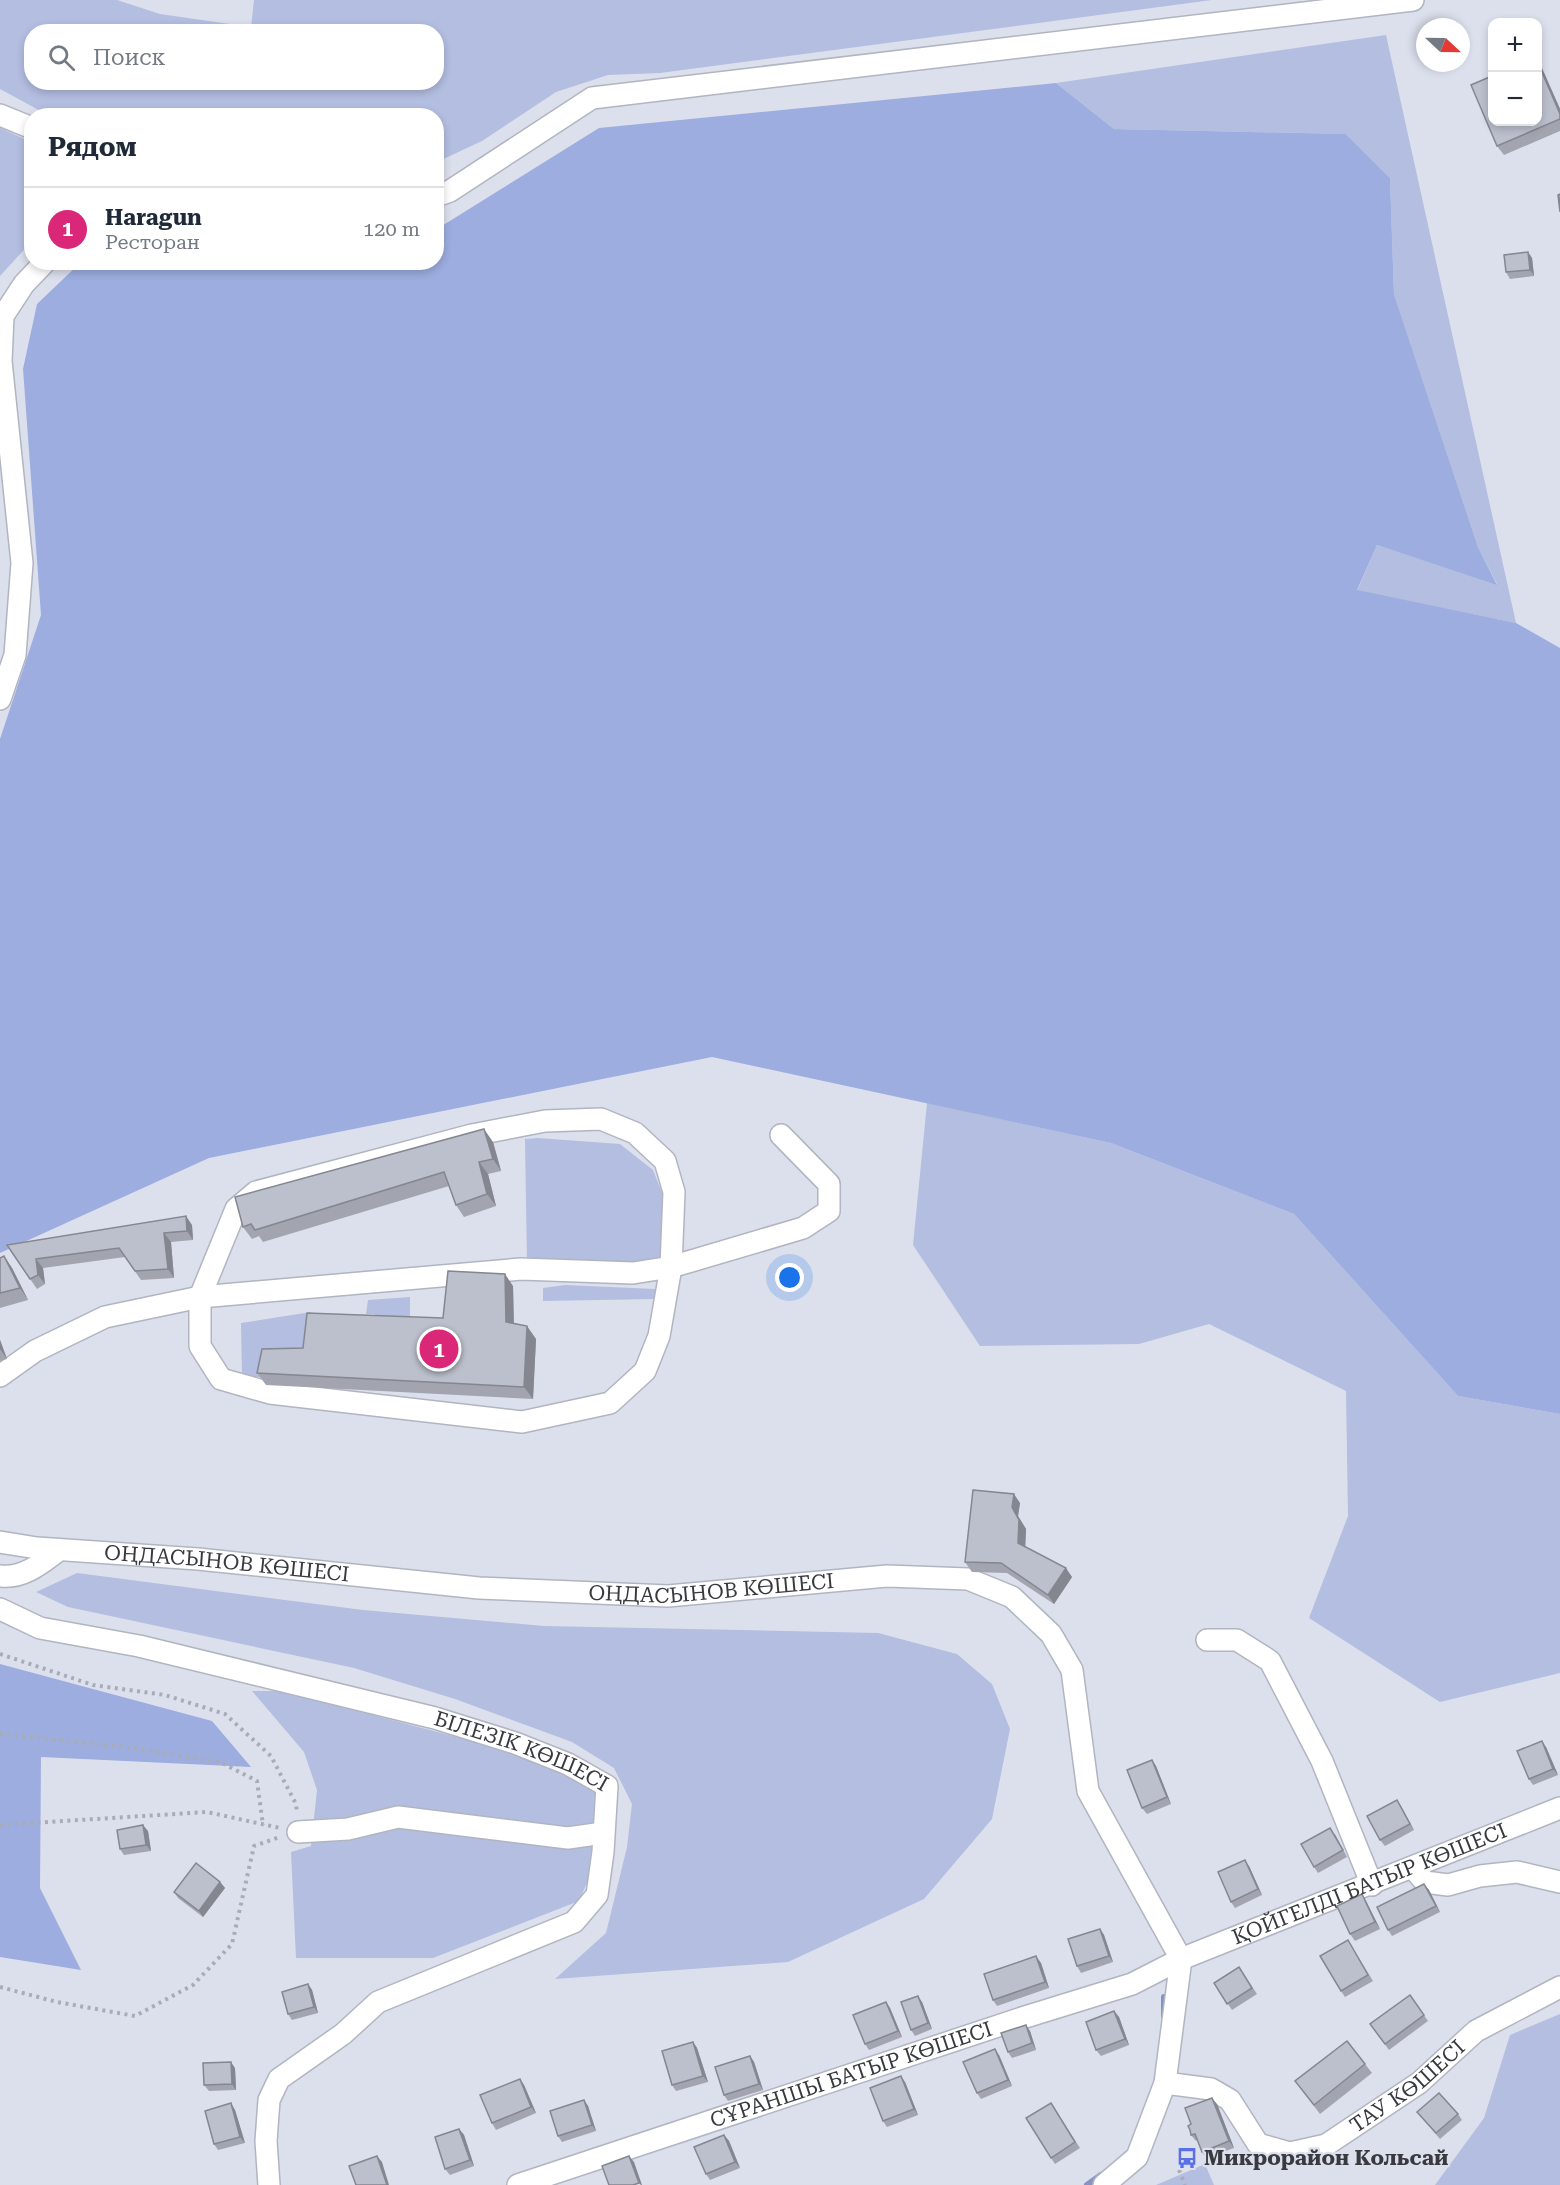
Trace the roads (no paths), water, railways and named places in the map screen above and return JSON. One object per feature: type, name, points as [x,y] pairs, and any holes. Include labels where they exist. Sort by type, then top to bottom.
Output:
[{"type":"street","points":[[444,193],[592,99],[1413,0]]},
{"type":"street","points":[[0,115],[24,125]]},
{"type":"street","points":[[0,699],[15,655],[22,563],[1,361],[3,316],[24,284],[37,270]]},
{"type":"street","points":[[600,1119],[635,1133],[665,1161],[674,1192],[671,1267],[659,1336],[645,1371],[610,1403],[522,1422],[270,1393],[221,1379],[200,1346],[200,1297],[236,1209],[256,1192],[472,1135],[545,1121],[600,1119]]},
{"type":"street","points":[[0,1376],[35,1351],[105,1317],[200,1297],[521,1269],[633,1274],[671,1267],[803,1228],[829,1211],[829,1184],[781,1135]]},
{"type":"street","name":"ОҢДАСЫНОВ КӨШЕСІ","points":[[0,1542],[59,1550],[198,1559],[479,1588],[668,1596],[887,1576],[968,1579],[1012,1597],[1051,1634],[1072,1670],[1088,1791],[1181,1959]]},
{"type":"street","points":[[0,1576],[8,1577],[34,1569],[59,1550]]},
{"type":"street","name":"БІЛЕЗІК КӨШЕСІ","points":[[0,1609],[40,1628],[139,1646],[435,1718],[515,1743],[568,1764],[607,1786],[597,1895],[574,1922],[378,2002],[343,2034],[279,2079],[268,2111],[266,2141],[269,2185]]},
{"type":"street","points":[[1207,1640],[1237,1640],[1270,1661],[1322,1761],[1372,1884]]},
{"type":"street","name":"ҚОЙГЕЛДІ БАТЫР КӨШЕСІ","points":[[1181,1959],[1414,1869],[1560,1808]]},
{"type":"street","points":[[298,1832],[348,1829],[398,1817],[568,1838],[603,1833]]},
{"type":"street","points":[[1414,1869],[1425,1882],[1448,1885],[1480,1876],[1517,1872],[1560,1882]]},
{"type":"street","points":[[1104,2185],[1137,2157],[1165,2083],[1181,1959]]},
{"type":"street","name":"СҰРАНШЫ БАТЫР КӨШЕСІ","points":[[518,2185],[1022,2018],[1132,1984],[1181,1959]]},
{"type":"street","name":"ТАУ КӨШЕСІ","points":[[1165,2083],[1211,2089],[1230,2100],[1258,2144],[1290,2152],[1326,2145],[1419,2083],[1476,2031],[1560,1987]]},
{"type":"waterway","points":[[1164,1997],[1164,2016]]},
{"type":"waterway","points":[[1087,2185],[1101,2175]]},
{"type":"place","name":"Haragun","points":[[439,1349]]},
{"type":"place","name":"Микрорайон Кольсай","points":[[1187,2158]]}]
